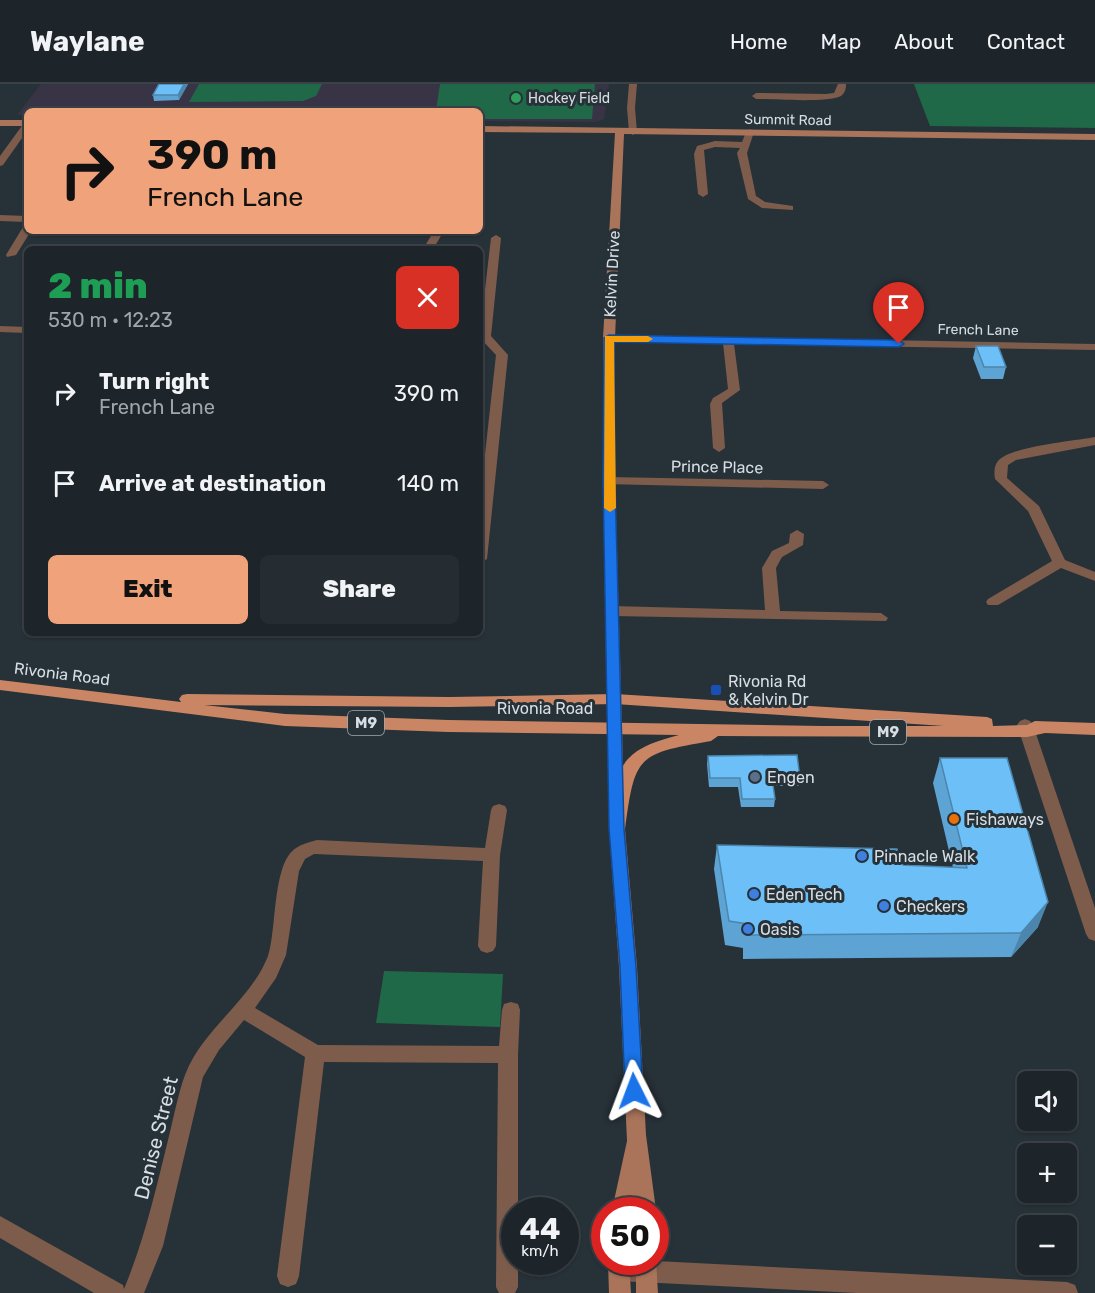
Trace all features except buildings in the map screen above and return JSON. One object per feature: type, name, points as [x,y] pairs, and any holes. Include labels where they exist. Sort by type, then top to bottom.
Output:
[{"type":"main road","points":[[0,123],[24,124]]},
{"type":"main road","name":"Summit Road","points":[[483,129],[1095,137]]},
{"type":"main road","name":"Kelvin Drive","points":[[620,132],[609,338],[609,481],[614,727],[617,829],[628,967],[636,1135],[644,1197]]},
{"type":"main road","name":"Rivonia Road","points":[[0,685],[285,720],[448,726],[914,733],[1032,728],[1095,729]]},
{"type":"main road","name":"Rivonia Road","points":[[120,699],[449,702],[615,699],[713,704],[1032,728]]},
{"type":"main road","points":[[617,829],[625,777],[638,756],[680,741],[749,729]]},
{"type":"main road","name":"Kelvin Drive","points":[[624,1197],[636,1135]]},
{"type":"main road","points":[[619,1275],[620,1293]]},
{"type":"street","points":[[633,84],[631,108],[633,132]]},
{"type":"street","points":[[756,96],[829,96],[842,91],[842,84]]},
{"type":"street","points":[[0,163],[24,128]]},
{"type":"street","points":[[750,132],[742,153],[751,197],[762,205],[790,208]]},
{"type":"street","points":[[704,195],[700,148],[715,144],[743,146]]},
{"type":"street","points":[[0,218],[24,219]]},
{"type":"street","points":[[11,255],[24,234]]},
{"type":"street","points":[[483,530],[502,355],[498,348],[483,337],[496,238]]},
{"type":"street","points":[[0,329],[24,330]]},
{"type":"street","name":"French Lane","points":[[609,338],[1095,347]]},
{"type":"street","points":[[720,448],[716,404],[733,392],[734,386],[728,341]]},
{"type":"street","points":[[1095,441],[1018,454],[1005,461],[1000,468],[1001,479],[1034,509],[1060,563],[1095,577]]},
{"type":"street","name":"Prince Place","points":[[609,481],[824,485]]},
{"type":"street","points":[[773,616],[769,568],[777,554],[796,545],[797,534]]},
{"type":"street","points":[[993,602],[1060,563]]},
{"type":"street","points":[[612,612],[881,618]]},
{"type":"street","points":[[1032,728],[1095,934]]},
{"type":"street","points":[[487,946],[492,855],[499,810]]},
{"type":"street","name":"Denise Street","points":[[134,1293],[153,1246],[190,1088],[197,1069],[208,1050],[259,991],[275,961],[290,873],[295,859],[303,851],[317,847],[492,855]]},
{"type":"street","points":[[243,1010],[315,1053],[508,1055]]},
{"type":"street","points":[[507,1287],[508,1055],[511,1010]]},
{"type":"street","points":[[288,1276],[315,1053]]},
{"type":"street","points":[[0,1226],[115,1293]]},
{"type":"street","points":[[647,1276],[1067,1293]]},
{"type":"shaded area","points":[[41,84],[609,84],[604,119],[595,122],[483,121],[483,108],[24,108],[24,115],[17,115]]},
{"type":"green space","points":[[199,84],[322,84],[316,96],[303,101],[189,102]]},
{"type":"green space","name":"Hockey Field","points":[[440,84],[595,84],[592,119],[483,119],[483,108],[436,108]]},
{"type":"green space","points":[[914,84],[1095,84],[1095,128],[930,126]]},
{"type":"green space","points":[[384,971],[503,974],[500,1027],[376,1023]]},
{"type":"slow traffic","points":[[610,508],[609,338],[648,339]]},
{"type":"place","name":"Hockey Field","points":[[516,98]]},
{"type":"place","name":"Rivonia Rd & Kelvin Dr","points":[[716,690]]},
{"type":"place","name":"Engen","points":[[755,777]]},
{"type":"place","name":"Fishaways","points":[[954,819]]},
{"type":"place","name":"Pinnacle Walk","points":[[862,856]]},
{"type":"place","name":"Eden Tech","points":[[754,894]]},
{"type":"place","name":"Checkers","points":[[884,906]]},
{"type":"place","name":"Oasis","points":[[748,929]]},
{"type":"route","points":[[634,1091],[628,967],[617,829],[609,481],[609,338],[899,344]]}]
